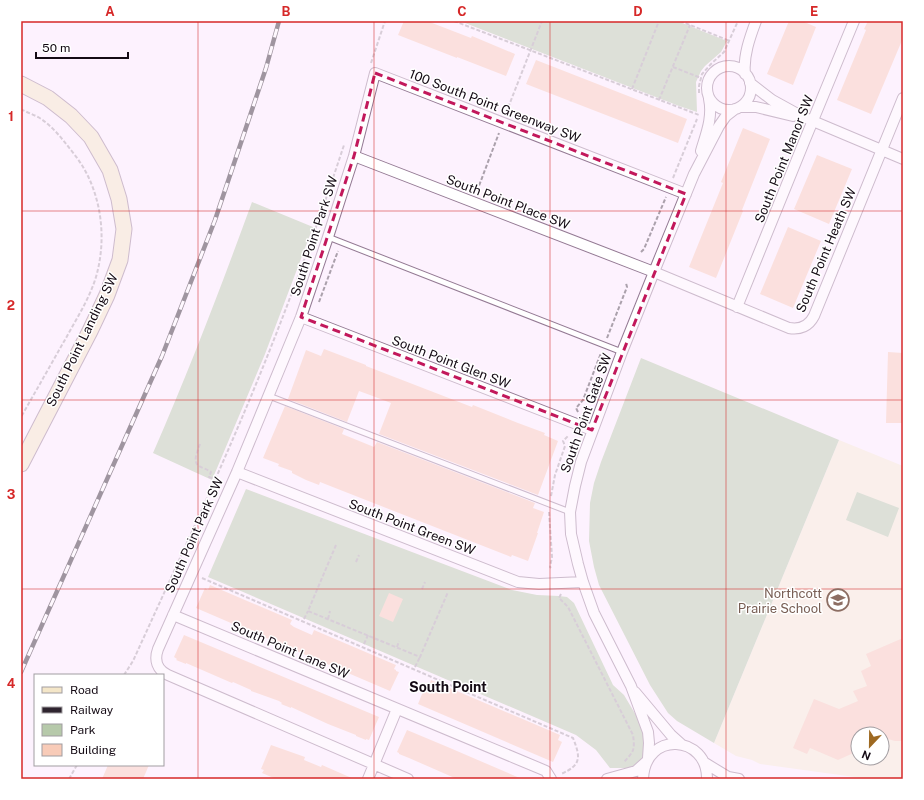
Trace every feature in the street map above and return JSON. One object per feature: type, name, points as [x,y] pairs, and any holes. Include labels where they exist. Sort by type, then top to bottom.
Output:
[{"type":"main road","name":"South Point Landing SW","points":[[21,84],[48,98],[71,116],[91,137],[110,170],[120,199],[124,229],[120,260],[107,295],[90,332],[21,464]]},
{"type":"street","name":"South Point Manor SW","points":[[738,307],[854,21]]},
{"type":"street","points":[[755,25],[735,60],[726,67],[718,70],[710,77],[704,95],[721,109],[728,110],[756,107],[813,121]]},
{"type":"street","points":[[745,74],[745,60],[755,25]]},
{"type":"street","points":[[726,67],[737,68],[745,74],[750,83],[772,100],[801,116],[903,159]]},
{"type":"street","name":"100 South Point Greenway SW","points":[[354,156],[375,73],[686,194]]},
{"type":"street","points":[[737,108],[745,103],[749,97],[750,83]]},
{"type":"street","name":"South Point Gate SW","points":[[643,779],[643,770],[647,760],[649,743],[648,732],[630,686],[594,613],[583,582],[572,534],[570,512],[581,462],[592,430],[694,174],[711,116],[711,108],[704,95]]},
{"type":"street","name":"South Point Heath SW","points":[[654,272],[789,328],[799,329],[805,326],[814,316],[903,98]]},
{"type":"street","name":"South Point Gate SW","points":[[694,174],[719,126],[726,116],[737,108]]},
{"type":"street","name":"South Point Park SW","points":[[354,156],[301,317],[237,472],[158,649],[156,657],[157,665],[164,674],[408,779]]},
{"type":"street","name":"South Point Place SW","points":[[354,156],[654,272]]},
{"type":"street","name":"South Point Glen SW","points":[[301,317],[592,430]]},
{"type":"street","name":"South Point Green SW","points":[[237,472],[518,582],[539,584],[583,582]]},
{"type":"street","name":"South Point Lane SW","points":[[173,615],[546,771],[550,779]]},
{"type":"street","name":"South Point Gate SW","points":[[630,686],[681,744],[693,749],[705,763],[728,776],[739,779]]},
{"type":"street","points":[[368,779],[397,709]]},
{"type":"street","points":[[607,779],[636,771],[654,751],[663,746],[681,744]]},
{"type":"street","points":[[705,763],[707,779]]},
{"type":"lane","points":[[328,237],[622,352]]},
{"type":"lane","points":[[269,396],[570,512]]},
{"type":"path","points":[[454,21],[699,115],[700,111]]},
{"type":"path","points":[[506,115],[542,21]]},
{"type":"path","points":[[632,90],[659,21]]},
{"type":"path","points":[[680,21],[730,41]]},
{"type":"path","points":[[704,95],[699,86],[701,78],[705,70],[724,52],[738,21]]},
{"type":"path","points":[[659,100],[690,25]]},
{"type":"path","points":[[673,67],[701,78]]},
{"type":"path","points":[[21,109],[38,117],[55,130],[82,164],[90,180],[98,204],[101,228],[98,269],[92,290],[80,314],[21,417]]},
{"type":"path","points":[[476,191],[499,132]]},
{"type":"path","points":[[125,674],[133,661],[216,478],[280,324],[319,220]]},
{"type":"path","points":[[318,305],[338,251]]},
{"type":"path","points":[[200,444],[195,462],[199,466],[211,472],[209,477],[216,478],[221,481]]},
{"type":"path","points":[[304,619],[336,545]]},
{"type":"path","points":[[356,562],[359,555]]},
{"type":"path","points":[[202,578],[573,738],[577,748],[578,759],[576,766],[550,779]]},
{"type":"path","points":[[422,589],[425,582]]},
{"type":"path","points":[[415,667],[448,592]]},
{"type":"path","points":[[561,594],[559,598],[568,607],[633,735],[633,751],[622,765]]},
{"type":"path","points":[[308,610],[420,657]]},
{"type":"path","points":[[328,619],[330,611]]},
{"type":"path","points":[[364,644],[368,635]]},
{"type":"path","points":[[397,647],[399,641]]},
{"type":"path","points":[[69,779],[76,766]]},
{"type":"highlighted area","points":[[375,73],[686,194],[592,430],[301,317],[354,156]]},
{"type":"shaded area","name":"Northcott Prairie School","points":[[839,440],[903,466],[903,779],[869,779],[760,764],[752,760],[736,756],[714,743]]},
{"type":"green space","points":[[460,21],[677,21],[727,41],[721,52],[701,71],[696,82],[697,112]]},
{"type":"green space","points":[[252,202],[313,227],[265,354],[212,480],[153,453],[229,266]]},
{"type":"green space","points":[[641,358],[839,440],[714,743],[677,721],[668,713],[650,685],[599,585],[589,541],[590,503],[594,483]]},
{"type":"green space","points":[[246,489],[512,590],[537,595],[567,597],[574,603],[613,685],[624,695],[640,722],[645,740],[644,754],[639,763],[629,768],[610,768],[596,750],[576,735],[208,577]]},
{"type":"green space","points":[[857,492],[899,508],[888,537],[846,520]]},
{"type":"building","points":[[404,21],[427,21],[471,38],[472,36],[515,54],[506,76],[398,35]]},
{"type":"building","points":[[789,21],[802,21],[816,27],[793,85],[767,74]]},
{"type":"building","points":[[868,21],[903,21],[903,38],[871,114],[837,100],[866,30],[864,29]]},
{"type":"building","points":[[536,60],[687,119],[678,143],[526,84]]},
{"type":"building","points":[[743,128],[770,139],[716,278],[689,267],[723,183],[721,182]]},
{"type":"building","points":[[817,155],[852,169],[829,224],[794,209]]},
{"type":"building","points":[[788,227],[821,241],[793,308],[760,294]]},
{"type":"building","points":[[324,349],[472,407],[473,405],[545,433],[544,435],[558,441],[538,495],[379,434],[391,403],[359,391],[347,422],[288,399],[306,350],[321,356]]},
{"type":"building","points":[[888,352],[903,353],[903,423],[886,423]]},
{"type":"building","points":[[285,406],[344,429],[342,434],[374,447],[377,442],[535,503],[533,508],[544,512],[528,561],[512,555],[511,557],[320,482],[319,485],[306,480],[292,473],[292,471],[278,466],[279,464],[263,458]]},
{"type":"building","points":[[210,585],[292,620],[290,624],[294,627],[312,635],[314,630],[396,665],[394,669],[399,672],[390,691],[196,608],[205,588],[208,590]]},
{"type":"building","points":[[389,593],[403,599],[393,622],[379,616]]},
{"type":"building","points":[[184,635],[379,717],[369,740],[356,736],[281,704],[282,703],[279,701],[176,660],[177,659],[174,657]]},
{"type":"building","points":[[903,638],[903,741],[890,740],[890,726],[850,726],[850,755],[838,760],[810,748],[807,754],[793,748],[814,699],[839,709],[858,701],[853,691],[867,686],[861,671],[871,666],[866,654]]},
{"type":"building","points":[[431,680],[560,735],[558,740],[562,742],[553,762],[418,704],[426,684],[429,685]]},
{"type":"building","points":[[407,730],[522,779],[457,779],[399,754],[397,752]]},
{"type":"building","points":[[271,745],[305,757],[304,760],[321,767],[322,765],[354,779],[276,779],[262,773],[264,770],[261,769]]},
{"type":"building","points":[[108,766],[149,766],[143,779],[102,779]]},
{"type":"railway","points":[[21,672],[162,356],[215,220],[266,68],[279,21]]},
{"type":"place","name":"Northcott Prairie School","points":[[838,600]]},
{"type":"district","name":"South Point","points":[[448,687]]}]
